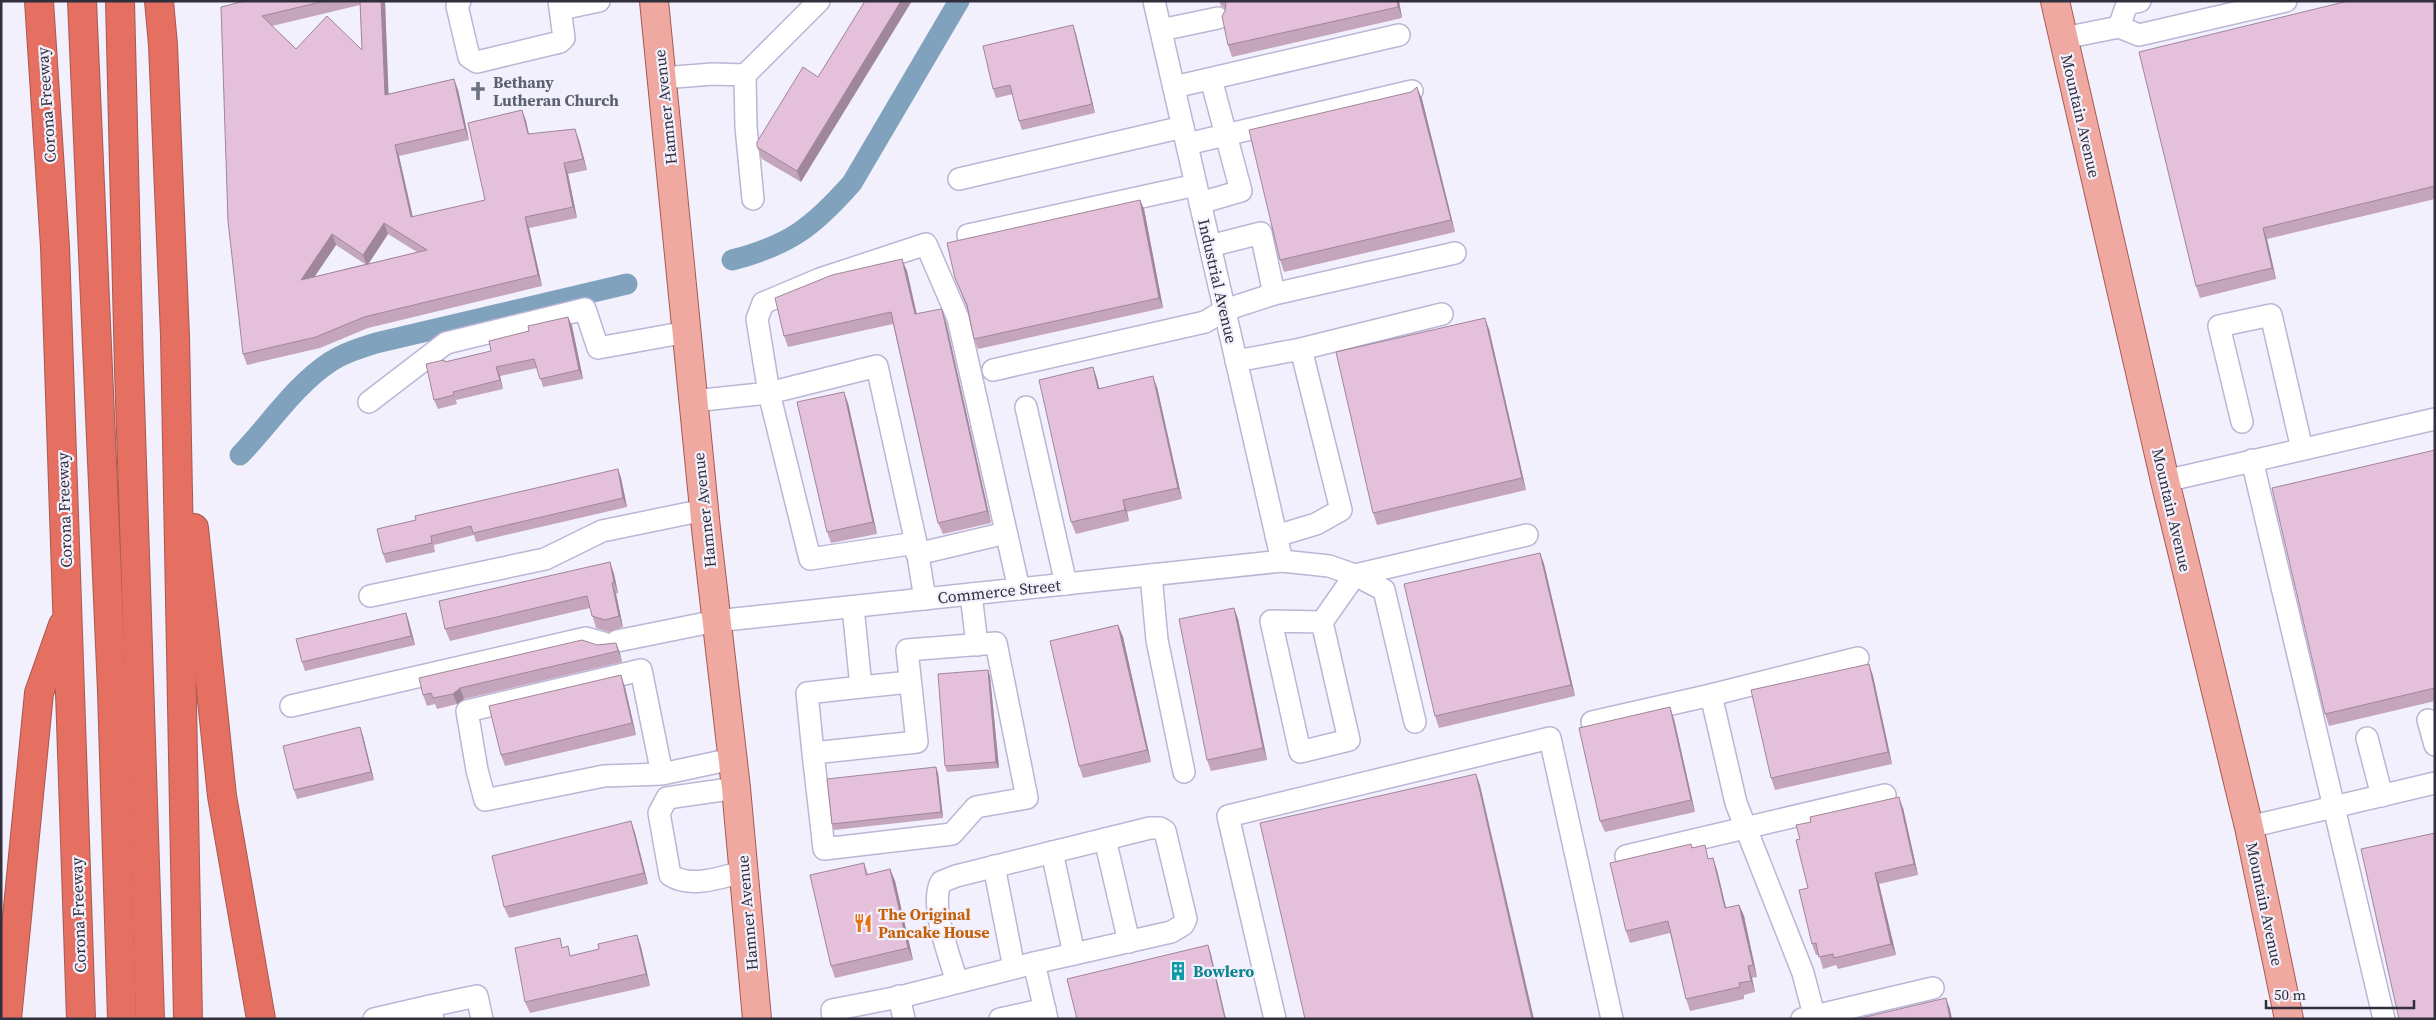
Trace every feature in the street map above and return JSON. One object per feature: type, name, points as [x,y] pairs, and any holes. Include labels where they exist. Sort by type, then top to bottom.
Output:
[{"type":"highway","name":"Corona Freeway","points":[[39,1],[55,246],[81,1019]]},
{"type":"highway","points":[[82,1],[112,691],[122,1019]]},
{"type":"highway","points":[[120,1],[129,370],[150,1019]]},
{"type":"highway","points":[[159,1],[175,336],[188,1019]]},
{"type":"highway","points":[[175,336],[222,796],[261,1019]]},
{"type":"highway","points":[[7,1019],[39,693],[68,610]]},
{"type":"main road","name":"Hamner Avenue","points":[[654,1],[704,510],[736,788],[757,1019]]},
{"type":"main road","name":"Mountain Avenue","points":[[2056,1],[2165,481],[2249,827],[2289,1019]]},
{"type":"street","points":[[460,1],[457,6],[469,57],[477,62],[560,42],[564,38],[560,5],[599,1]]},
{"type":"street","points":[[753,199],[746,127],[745,75],[818,1]]},
{"type":"street","name":"Industrial Avenue","points":[[1154,1],[1282,561]]},
{"type":"street","points":[[2119,27],[2127,4],[2140,1]]},
{"type":"street","points":[[2064,38],[2119,27],[2140,35],[2286,1]]},
{"type":"street","points":[[1161,30],[1218,18]]},
{"type":"street","points":[[1174,87],[1398,35]]},
{"type":"street","points":[[662,78],[713,74],[745,75]]},
{"type":"street","points":[[968,235],[1198,194],[1241,191],[1211,79]]},
{"type":"street","points":[[959,179],[1185,135],[1226,136],[1412,91]]},
{"type":"street","points":[[1210,246],[1261,233],[1274,294]]},
{"type":"street","points":[[1006,532],[916,548],[810,559],[769,393],[757,319],[763,303],[820,279],[926,244],[958,318],[1019,589]]},
{"type":"street","points":[[993,370],[1205,322],[1225,310],[1274,294],[1455,253]]},
{"type":"street","points":[[369,402],[446,343],[584,309],[598,348],[686,332]]},
{"type":"street","points":[[1236,361],[1301,349],[1442,314]]},
{"type":"street","points":[[2242,422],[2219,326],[2271,315],[2302,449]]},
{"type":"street","points":[[1276,536],[1316,524],[1341,510],[1301,349]]},
{"type":"street","points":[[693,401],[769,393],[878,366],[925,599]]},
{"type":"street","points":[[1026,406],[1066,584]]},
{"type":"street","points":[[2165,481],[2435,418]]},
{"type":"street","points":[[2252,460],[2384,1019]]},
{"type":"street","points":[[370,596],[545,559],[602,531],[704,510]]},
{"type":"street","points":[[1322,622],[1271,621],[1300,752],[1349,740],[1322,622],[1355,576],[1527,535]]},
{"type":"street","name":"Commerce Street","points":[[291,706],[586,638],[610,642],[716,621],[1282,561],[1329,566],[1384,590],[1415,722]]},
{"type":"street","points":[[1151,575],[1157,640],[1184,772]]},
{"type":"street","points":[[971,594],[977,645]]},
{"type":"street","points":[[853,606],[860,687]]},
{"type":"street","points":[[813,753],[917,742],[907,650],[996,643],[1027,798],[976,807],[952,834],[824,849],[813,753],[807,692],[910,682]]},
{"type":"street","points":[[1592,722],[1711,695],[1858,658]]},
{"type":"street","points":[[662,774],[641,670],[467,711],[477,770],[485,800],[604,776],[662,774],[732,759]]},
{"type":"street","points":[[1711,695],[1736,803],[1803,973],[1810,1018],[1934,988]]},
{"type":"street","points":[[2428,720],[2435,745]]},
{"type":"street","points":[[1275,1019],[1228,816],[1550,738],[1612,1019]]},
{"type":"street","points":[[2367,738],[2382,796]]},
{"type":"street","points":[[2249,827],[2435,783]]},
{"type":"street","points":[[736,788],[668,798],[662,805],[659,813],[670,875],[677,879],[695,882],[743,872]]},
{"type":"street","points":[[1626,856],[1885,795]]},
{"type":"street","points":[[834,1019],[832,1010],[899,996],[1171,932],[1183,925],[1186,920],[1165,831],[1160,828],[1150,828],[994,866],[941,882],[937,889],[936,903],[956,982]]},
{"type":"street","points":[[1105,839],[1129,942]]},
{"type":"street","points":[[1052,852],[1074,954]]},
{"type":"street","points":[[994,866],[1024,966],[1046,1014],[1000,1019]]},
{"type":"street","points":[[374,1019],[431,1012],[477,996],[482,1019]]},
{"type":"street","points":[[899,996],[904,1019]]},
{"type":"building","points":[[245,1],[325,1],[262,16],[296,49],[327,16],[362,50],[360,1],[381,1],[385,95],[454,79],[465,129],[395,145],[411,217],[485,200],[468,123],[522,110],[528,134],[575,129],[583,159],[564,163],[573,207],[525,217],[538,275],[364,317],[316,337],[243,354],[228,221],[221,7]],"holes":[[[384,223],[427,250],[301,280],[332,234],[363,255]]]},
{"type":"building","points":[[865,1],[901,1],[797,171],[757,147],[757,142],[803,67],[818,77]]},
{"type":"building","points":[[1225,1],[1397,1],[1398,7],[1228,45],[1222,16],[1225,11]]},
{"type":"building","points":[[2348,1],[2435,1],[2435,186],[2263,228],[2272,268],[2196,286],[2139,52]]},
{"type":"building","points":[[1073,25],[1092,104],[1019,121],[1010,85],[993,89],[983,46]]},
{"type":"building","points":[[1417,87],[1451,220],[1280,260],[1249,130],[1411,92]]},
{"type":"building","points":[[1140,200],[1159,298],[974,339],[967,305],[955,278],[947,243]]},
{"type":"building","points":[[902,259],[915,314],[942,310],[987,511],[938,523],[891,312],[784,336],[775,298],[832,275]]},
{"type":"building","points":[[568,317],[579,370],[540,379],[534,359],[496,367],[500,380],[453,392],[454,395],[434,400],[426,364],[444,360],[445,362],[491,351],[489,341],[529,331],[528,326]]},
{"type":"building","points":[[1485,318],[1522,478],[1373,513],[1336,352]]},
{"type":"building","points":[[1093,367],[1098,389],[1153,376],[1178,488],[1123,500],[1125,510],[1071,522],[1039,380]]},
{"type":"building","points":[[844,392],[873,522],[827,532],[797,402]]},
{"type":"building","points":[[2435,450],[2435,688],[2325,714],[2272,488]]},
{"type":"building","points":[[618,469],[623,498],[473,533],[471,526],[431,536],[432,543],[383,554],[377,529],[416,520],[415,516]]},
{"type":"building","points":[[1540,553],[1571,685],[1435,716],[1404,584]]},
{"type":"building","points":[[610,562],[619,616],[605,620],[592,616],[587,596],[445,629],[439,601]]},
{"type":"building","points":[[1234,608],[1263,748],[1207,760],[1179,619]]},
{"type":"building","points":[[406,613],[411,636],[302,662],[296,639]]},
{"type":"building","points":[[1118,625],[1147,750],[1079,766],[1050,641]]},
{"type":"building","points":[[582,640],[597,645],[616,643],[618,651],[460,688],[453,694],[433,698],[431,693],[423,695],[419,678]]},
{"type":"building","points":[[1869,664],[1888,752],[1771,778],[1751,690]]},
{"type":"building","points":[[988,670],[996,762],[945,766],[938,674]]},
{"type":"building","points":[[621,675],[632,723],[501,755],[489,706]]},
{"type":"building","points":[[1670,707],[1691,800],[1600,821],[1579,728]]},
{"type":"building","points":[[360,727],[371,772],[294,790],[283,746]]},
{"type":"building","points":[[936,767],[941,812],[832,824],[827,779]]},
{"type":"building","points":[[1476,774],[1532,1019],[1305,1019],[1260,823]]},
{"type":"building","points":[[1899,797],[1914,864],[1875,873],[1891,944],[1834,958],[1833,954],[1819,957],[1816,943],[1812,944],[1799,890],[1808,888],[1796,840],[1800,839],[1796,825],[1811,822],[1810,817]]},
{"type":"building","points":[[631,821],[644,873],[504,907],[492,856]]},
{"type":"building","points":[[2435,833],[2435,1019],[2399,1019],[2361,849]]},
{"type":"building","points":[[1691,844],[1692,848],[1705,845],[1708,859],[1713,858],[1725,908],[1739,905],[1753,965],[1748,966],[1751,981],[1739,983],[1740,987],[1686,999],[1668,921],[1626,931],[1610,863]]},
{"type":"building","name":"The Original Pancake House","points":[[864,863],[866,875],[890,869],[908,948],[831,966],[810,875]]},
{"type":"building","points":[[637,935],[646,974],[525,1002],[515,948],[560,938],[562,948],[568,946],[570,956],[599,949],[598,944]]},
{"type":"building","name":"Bowlero","points":[[1208,945],[1225,1019],[1077,1019],[1067,979]]},
{"type":"building","points":[[1946,998],[1950,1019],[1857,1019]]},
{"type":"waterway","points":[[732,260],[770,248],[785,241],[812,223],[852,183],[959,1]]},
{"type":"waterway","points":[[240,455],[305,382],[330,362],[346,353],[376,343],[627,284]]},
{"type":"place","name":"Bethany Lutheran Church","points":[[478,91]]},
{"type":"place","name":"The Original Pancake House","points":[[863,923]]},
{"type":"place","name":"Bowlero","points":[[1178,971]]}]
